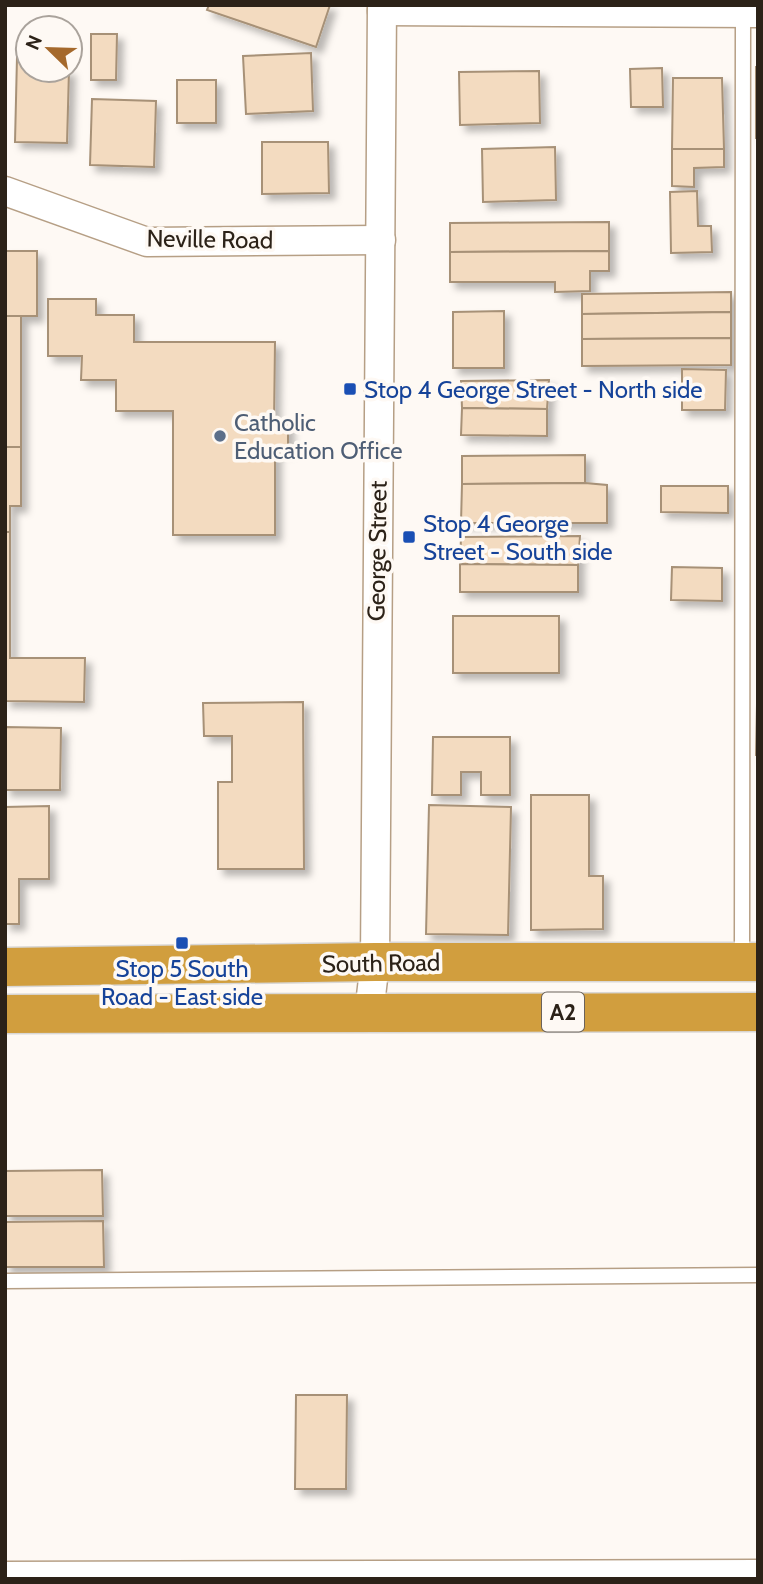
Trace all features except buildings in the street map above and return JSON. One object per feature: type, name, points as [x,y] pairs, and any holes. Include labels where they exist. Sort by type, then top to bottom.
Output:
[{"type":"highway","name":"South Road","points":[[5,967],[375,962],[750,962]]},
{"type":"highway","name":"South Road","points":[[5,1014],[758,1012]]},
{"type":"street","points":[[382,8],[750,13]]},
{"type":"street","name":"George Street","points":[[369,1013],[375,962],[382,8]]},
{"type":"street","name":"Neville Road","points":[[5,191],[147,242],[381,240]]},
{"type":"street","points":[[5,1576],[758,1574]]},
{"type":"lane","points":[[750,13],[750,962]]},
{"type":"lane","points":[[5,1281],[758,1275]]},
{"type":"place","name":"Stop 4 George Street - North side","points":[[350,389]]},
{"type":"place","name":"Catholic Education Office","points":[[220,436]]},
{"type":"place","name":"Stop 4 George Street - South side","points":[[409,537]]},
{"type":"place","name":"Stop 5 South Road - East side","points":[[182,943]]}]
